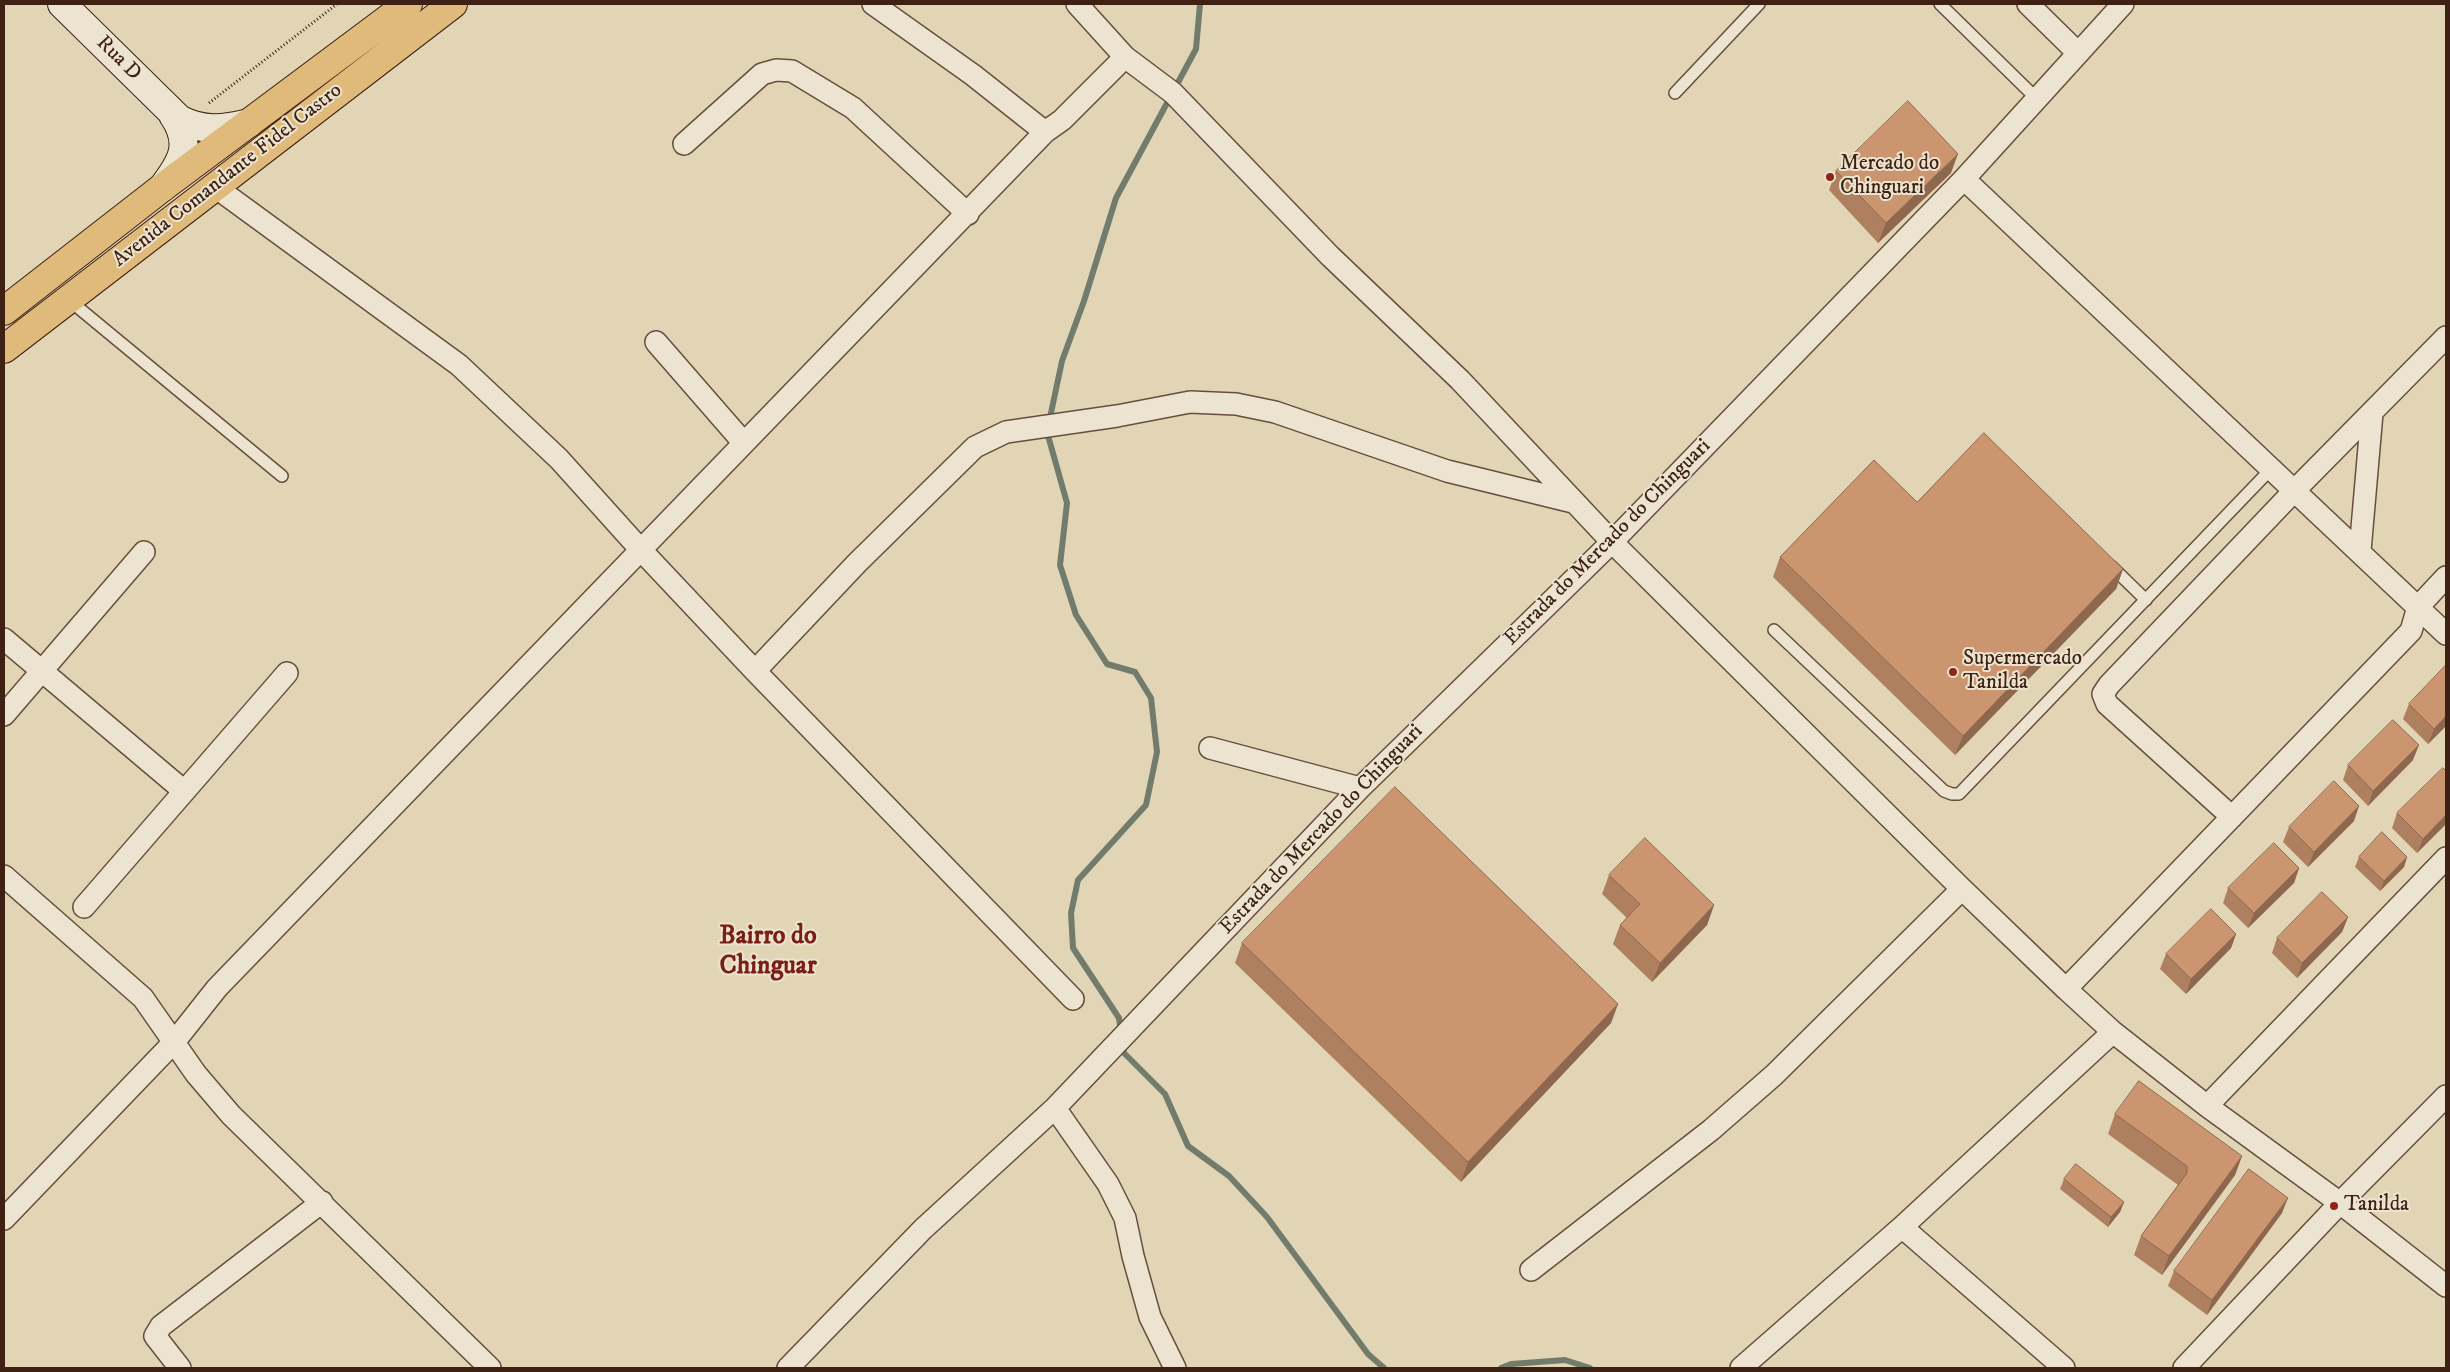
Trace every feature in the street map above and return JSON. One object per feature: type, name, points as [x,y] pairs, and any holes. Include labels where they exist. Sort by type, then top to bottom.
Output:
[{"type":"highway","name":"Avenida Comandante Fidel Castro","points":[[4,311],[162,187],[408,4]]},
{"type":"highway","name":"Avenida Comandante Fidel Castro","points":[[4,349],[452,4]]},
{"type":"street","name":"Rua D","points":[[62,4],[179,119],[204,129],[227,128],[249,123]]},
{"type":"street","points":[[873,4],[973,75],[1045,132]]},
{"type":"street","points":[[1077,4],[1125,57],[1173,93],[1330,256],[1460,380],[1612,542],[1962,889],[2066,989],[2113,1032],[2207,1106],[2340,1203],[2446,1286]]},
{"type":"street","points":[[2028,4],[2078,53]]},
{"type":"street","name":"Estrada do Mercado do Chinguari","points":[[799,1365],[923,1229],[1055,1108],[1360,788],[1612,542],[1964,179],[2123,4]]},
{"type":"street","points":[[5,1214],[175,1041],[217,988],[743,442],[968,214],[1045,132],[1062,120],[1125,57]]},
{"type":"street","points":[[684,144],[762,74],[776,70],[792,71],[853,108],[968,214]]},
{"type":"street","name":"Rua D","points":[[162,187],[178,166],[184,148],[179,119]]},
{"type":"street","points":[[1964,179],[2418,607],[2443,625]]},
{"type":"street","points":[[214,186],[459,365],[560,459],[640,549],[755,671],[1073,999]]},
{"type":"street","points":[[2232,817],[2107,704],[2103,694],[2109,685],[2294,491],[2446,337]]},
{"type":"street","points":[[656,342],[743,442]]},
{"type":"street","points":[[755,671],[857,563],[975,447],[1006,432],[1117,416],[1190,402],[1236,404],[1275,412],[1447,471],[1574,502]]},
{"type":"street","points":[[2360,551],[2372,413]]},
{"type":"street","points":[[4,715],[144,552]]},
{"type":"street","points":[[2066,989],[2411,632],[2418,607],[2446,577]]},
{"type":"street","points":[[2411,632],[2443,625]]},
{"type":"street","points":[[4,639],[184,791]]},
{"type":"street","points":[[84,907],[287,674]]},
{"type":"street","points":[[1210,748],[1360,788]]},
{"type":"street","points":[[2207,1106],[2446,858]]},
{"type":"street","points":[[4,876],[144,998],[196,1074],[231,1114],[490,1368]]},
{"type":"street","points":[[1530,1270],[1711,1130],[1774,1075],[1962,889]]},
{"type":"street","points":[[1741,1368],[1902,1228],[2113,1032]]},
{"type":"street","points":[[2184,1368],[2340,1203],[2446,1096]]},
{"type":"street","points":[[1055,1108],[1108,1184],[1125,1218],[1133,1256],[1150,1317],[1174,1368]]},
{"type":"street","points":[[180,1368],[155,1336],[161,1326],[322,1202]]},
{"type":"street","points":[[1902,1228],[2064,1368]]},
{"type":"lane","points":[[1675,93],[1759,4]]},
{"type":"lane","points":[[1940,4],[2037,99]]},
{"type":"lane","points":[[68,299],[282,476]]},
{"type":"lane","points":[[1774,630],[1944,791],[1952,794],[1964,790],[2271,469]]},
{"type":"lane","points":[[2104,558],[2146,600]]},
{"type":"path","points":[[179,119],[337,4]]},
{"type":"building","points":[[1908,101],[1958,154],[1886,223],[1836,171]]},
{"type":"building","name":"Supermercado Tanilda","points":[[1984,433],[2123,569],[1963,736],[1780,557],[1874,460],[1917,502]]},
{"type":"building","points":[[2446,665],[2446,716],[2434,729],[2409,704]]},
{"type":"building","points":[[2393,720],[2419,745],[2373,791],[2348,765]]},
{"type":"building","points":[[2443,768],[2446,771],[2446,815],[2423,839],[2397,813]]},
{"type":"building","points":[[2334,781],[2359,806],[2314,852],[2289,827]]},
{"type":"building","points":[[1395,787],[1618,1004],[1468,1162],[1242,943]]},
{"type":"building","points":[[2382,832],[2407,857],[2384,881],[2359,857]]},
{"type":"building","points":[[1645,838],[1714,905],[1660,963],[1620,925],[1640,904],[1609,875]]},
{"type":"building","points":[[2274,843],[2299,868],[2254,913],[2228,888]]},
{"type":"building","points":[[2322,892],[2348,917],[2302,963],[2277,938]]},
{"type":"building","points":[[2211,909],[2236,934],[2191,979],[2166,954]]},
{"type":"building","points":[[2139,1081],[2242,1156],[2169,1256],[2141,1236],[2187,1173],[2187,1166],[2115,1114]]},
{"type":"building","points":[[2076,1164],[2124,1202],[2111,1217],[2064,1179]]},
{"type":"building","points":[[2249,1169],[2288,1198],[2212,1300],[2174,1271]]},
{"type":"waterway","points":[[1121,1032],[1119,1018],[1073,948],[1071,913],[1078,880],[1146,805],[1157,752],[1151,698],[1135,672],[1107,664],[1076,615],[1060,565],[1067,503],[1047,432],[1062,361],[1084,301],[1116,198],[1196,49],[1200,4]]},
{"type":"waterway","points":[[1123,1044],[1124,1053],[1165,1094],[1188,1146],[1229,1176],[1267,1217],[1368,1354],[1384,1368]]},
{"type":"waterway","points":[[1501,1368],[1511,1364],[1565,1360],[1590,1368]]},
{"type":"place","name":"Mercado do Chinguari","points":[[1830,177]]},
{"type":"place","name":"Supermercado Tanilda","points":[[1953,672]]},
{"type":"place","name":"Tanilda","points":[[2334,1206]]},
{"type":"district","name":"Bairro do Chinguar","points":[[768,953]]}]
